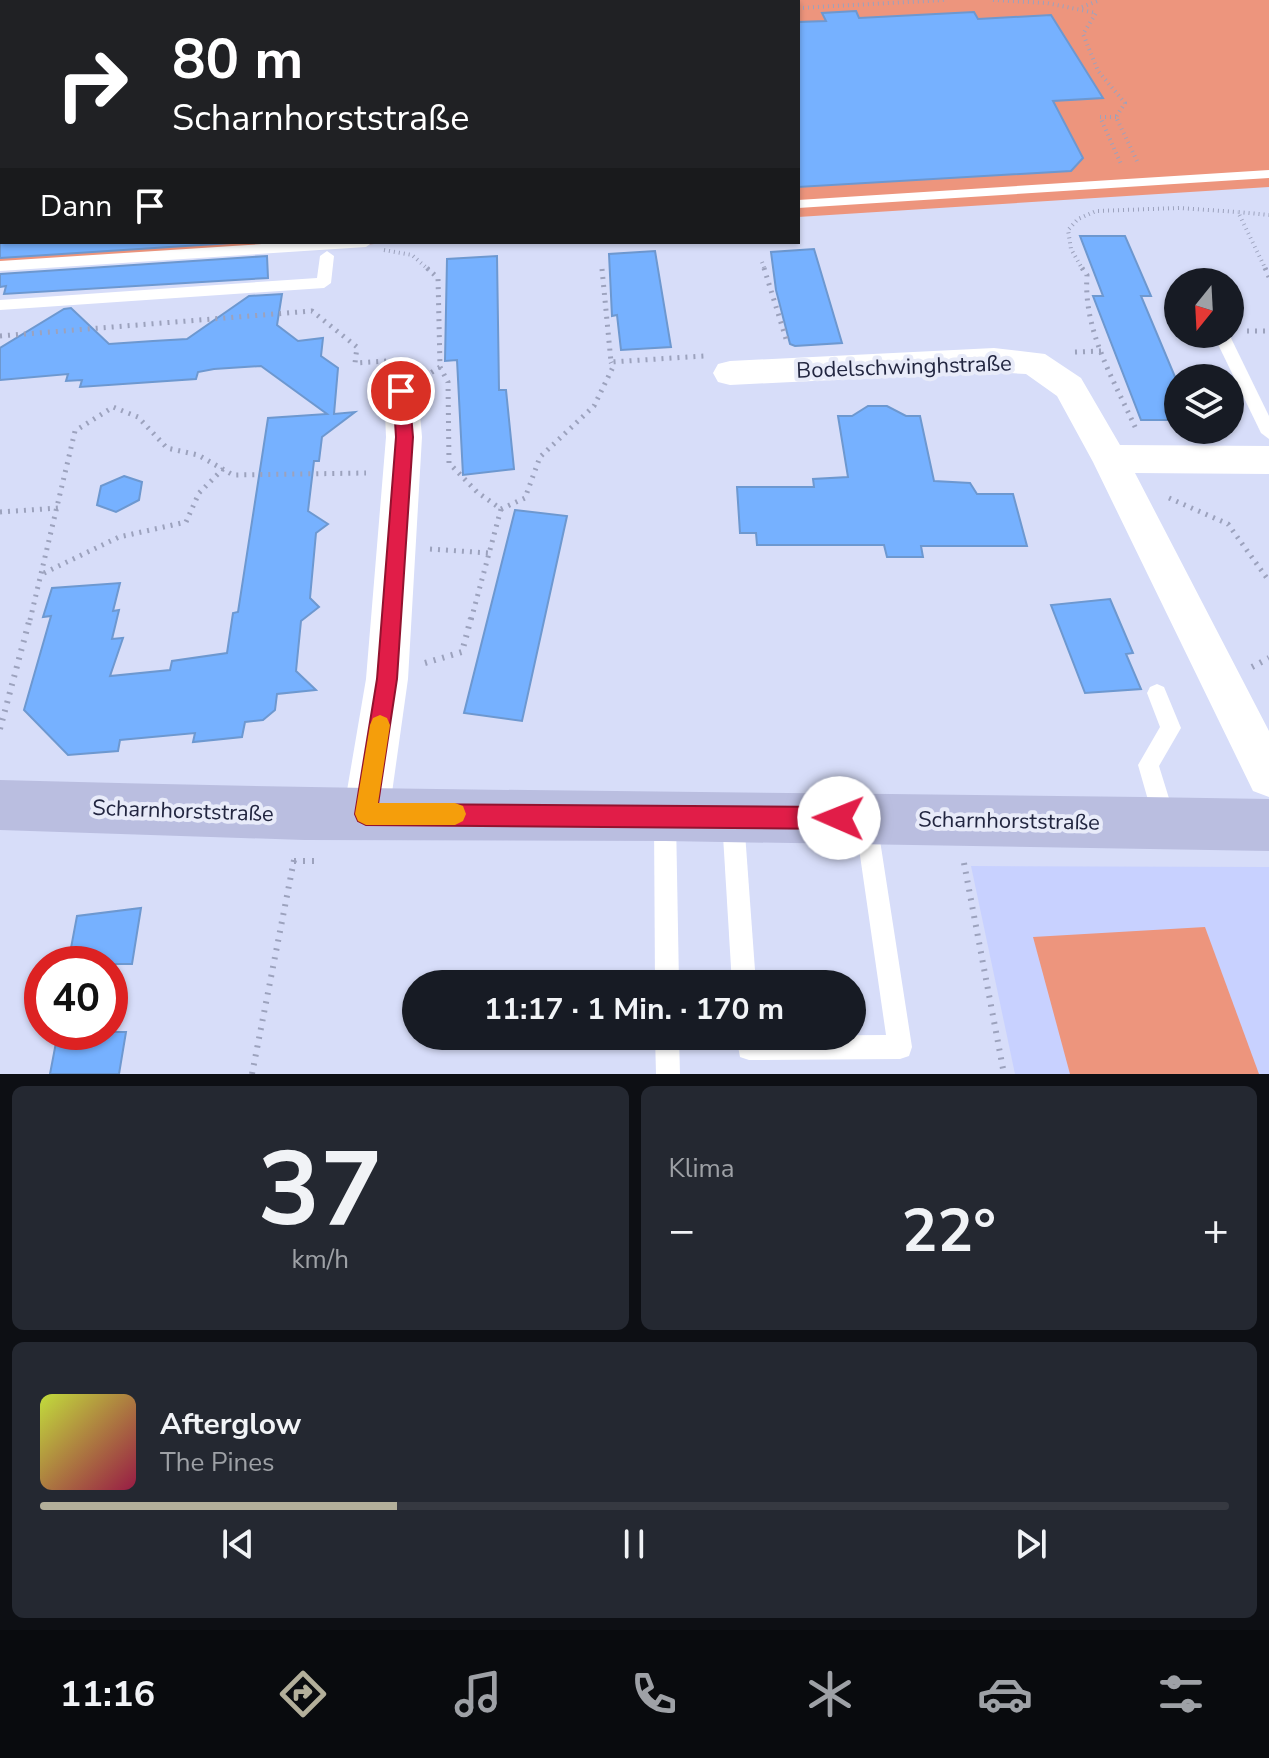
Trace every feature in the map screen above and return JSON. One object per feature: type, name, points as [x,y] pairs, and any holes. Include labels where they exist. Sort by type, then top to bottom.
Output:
[{"type":"street","name":"Bodelschwinghstraße","points":[[730,373],[994,360],[1033,363],[1069,387],[1109,458]]},
{"type":"street","points":[[366,814],[387,679],[404,437],[401,391]]},
{"type":"street","points":[[1267,457],[1109,458],[1269,776]]},
{"type":"street","name":"Scharnhorststraße","points":[[0,805],[306,845],[366,814],[665,815],[1269,825]]},
{"type":"lane","points":[[800,204],[1269,174]]},
{"type":"lane","points":[[0,266],[336,244]]},
{"type":"lane","points":[[0,305],[324,283],[327,256]]},
{"type":"lane","points":[[1226,348],[1267,457]]},
{"type":"lane","points":[[1157,693],[1171,728],[1148,765],[1165,824]]},
{"type":"lane","points":[[665,815],[667,970]]},
{"type":"lane","points":[[733,816],[743,970]]},
{"type":"lane","points":[[866,818],[900,1047],[866,1047]]},
{"type":"lane","points":[[667,1050],[668,1074]]},
{"type":"path","points":[[800,8],[945,0]]},
{"type":"path","points":[[993,0],[1081,7],[1096,13],[1083,34],[1098,71],[1125,103],[1116,117]]},
{"type":"path","points":[[1081,7],[1100,0]]},
{"type":"path","points":[[1116,117],[1100,117],[1123,169]]},
{"type":"path","points":[[1116,117],[1147,182]]},
{"type":"path","points":[[1269,215],[1179,208],[1096,211],[1078,219],[1068,230],[1075,261],[1087,275],[1084,292],[1087,315],[1137,431],[1109,458],[1228,524],[1269,581]]},
{"type":"path","points":[[1238,212],[1269,277]]},
{"type":"path","points":[[327,256],[381,250],[402,252],[412,255],[438,278],[440,367],[448,382],[449,463],[477,492],[501,509]]},
{"type":"path","points":[[762,262],[796,370]]},
{"type":"path","points":[[501,509],[525,498],[540,457],[594,406],[613,367],[602,269]]},
{"type":"path","points":[[0,336],[312,311],[357,347],[355,363],[388,361],[401,391],[440,367]]},
{"type":"path","points":[[611,362],[708,355],[730,373]]},
{"type":"path","points":[[0,729],[43,573],[75,431],[113,407],[138,417],[167,448],[198,455],[233,475],[401,473]]},
{"type":"path","points":[[43,573],[91,553],[119,537],[186,522],[199,493],[223,469]]},
{"type":"path","points":[[0,512],[59,508]]},
{"type":"path","points":[[387,679],[438,657],[462,652],[501,509]]},
{"type":"path","points":[[396,551],[438,549],[489,553]]},
{"type":"path","points":[[956,820],[1004,1074]]},
{"type":"path","points":[[252,1074],[306,845]]},
{"type":"shaded area","points":[[800,0],[1269,0],[1269,187],[800,217]]},
{"type":"shaded area","points":[[0,244],[374,244],[0,268]]},
{"type":"shaded area","points":[[971,866],[1269,867],[1269,1074],[1015,1074]]},
{"type":"shaded area","points":[[1205,927],[1259,1074],[1070,1074],[1033,937]]},
{"type":"building","points":[[856,11],[859,18],[974,12],[978,19],[1051,15],[1103,98],[1053,101],[1083,158],[1071,171],[800,187],[800,22],[826,21],[822,13]]},
{"type":"building","points":[[1080,236],[1125,236],[1151,296],[1141,296],[1170,364],[1164,364],[1164,420],[1141,420],[1093,296],[1103,296]]},
{"type":"building","points":[[0,244],[216,244],[0,258]]},
{"type":"building","points":[[814,249],[842,343],[795,346],[790,344],[776,290],[771,252]]},
{"type":"building","points":[[655,251],[671,347],[621,350],[617,315],[612,316],[609,254]]},
{"type":"building","points":[[267,256],[268,278],[4,294],[6,286],[0,287],[0,274]]},
{"type":"building","points":[[497,256],[499,390],[506,390],[514,469],[463,475],[457,360],[445,361],[447,259]]},
{"type":"building","points":[[282,294],[277,325],[298,341],[323,338],[321,356],[338,368],[334,414],[355,412],[322,437],[319,461],[314,461],[308,511],[328,524],[316,533],[310,598],[319,607],[301,621],[296,671],[316,690],[277,694],[275,710],[263,720],[245,722],[242,737],[193,742],[195,733],[120,740],[118,751],[68,755],[24,710],[51,616],[43,617],[52,588],[120,583],[113,611],[119,610],[112,639],[123,638],[110,676],[170,670],[172,661],[227,653],[233,613],[238,612],[268,418],[327,414],[261,366],[198,372],[196,379],[80,387],[82,380],[66,381],[68,374],[0,380],[0,348],[64,309],[71,308],[109,344],[187,339],[249,296]]},
{"type":"building","points":[[868,406],[887,406],[906,416],[920,416],[934,481],[970,483],[977,494],[1013,494],[1027,546],[921,546],[923,557],[887,557],[884,545],[757,545],[756,533],[740,533],[737,487],[814,487],[813,479],[848,477],[838,416],[852,416]]},
{"type":"building","points":[[124,476],[142,482],[139,500],[116,512],[97,505],[101,486]]},
{"type":"building","points":[[515,510],[567,516],[522,721],[464,713]]},
{"type":"building","points":[[1110,599],[1133,653],[1126,654],[1141,689],[1085,693],[1051,605]]},
{"type":"building","points":[[141,908],[132,964],[128,964],[128,946],[71,946],[77,916]]},
{"type":"building","points":[[55,1050],[123,1050],[119,1074],[50,1074]]},
{"type":"slow traffic","points":[[380,725],[366,814],[455,814]]},
{"type":"route","points":[[401,391],[404,437],[387,679],[366,814],[839,818]]}]
